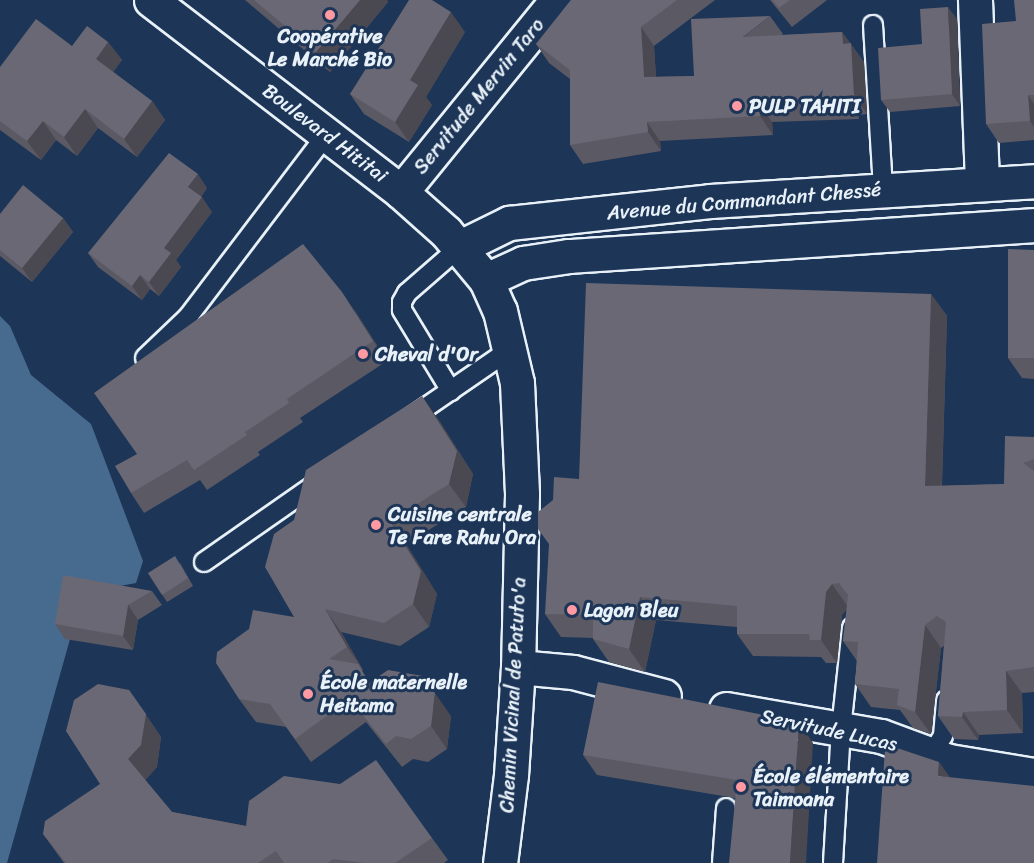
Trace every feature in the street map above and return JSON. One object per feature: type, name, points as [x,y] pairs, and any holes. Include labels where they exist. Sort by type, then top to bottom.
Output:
[{"type":"main road","name":"Boulevard Hititai","points":[[150,0],[401,192],[460,247],[486,280]]},
{"type":"main road","name":"Servitude Mervin Taro","points":[[401,192],[557,0]]},
{"type":"main road","points":[[975,0],[982,184]]},
{"type":"main road","name":"Avenue du Commandant Chessé","points":[[460,247],[509,223],[710,201],[1034,181]]},
{"type":"main road","name":"Avenue du Commandant Chessé","points":[[486,280],[523,263],[569,256],[1034,225]]},
{"type":"main road","name":"Chemin Vicinal de Patuto'a","points":[[486,280],[511,349],[518,393],[522,494],[518,667],[504,861]]},
{"type":"main road","name":"Servitude Lucas","points":[[518,667],[573,672],[659,695],[881,736],[931,755],[1034,775]]},
{"type":"lane","points":[[873,25],[883,190]]},
{"type":"lane","points":[[131,367],[158,349],[188,317],[327,134]]},
{"type":"lane","points":[[450,391],[402,310],[402,302],[407,292],[460,247]]},
{"type":"lane","points":[[393,430],[511,349]]},
{"type":"lane","points":[[204,562],[337,470]]},
{"type":"lane","points":[[833,863],[841,729],[853,617]]},
{"type":"lane","points":[[931,755],[943,736],[948,682]]},
{"type":"lane","points":[[722,863],[726,808]]},
{"type":"water","points":[[0,316],[10,326],[31,375],[91,424],[143,561],[136,583],[83,593],[7,863],[0,863]]},
{"type":"building","points":[[254,0],[360,0],[316,52]]},
{"type":"building","points":[[409,0],[432,0],[451,12],[410,80],[418,85],[395,122],[350,94]]},
{"type":"building","points":[[571,0],[677,0],[641,27],[644,77],[694,76],[691,19],[770,16],[743,37],[842,32],[843,44],[851,43],[854,95],[845,96],[846,100],[759,103],[760,116],[647,122],[648,132],[570,145],[570,70],[536,44]]},
{"type":"building","points":[[772,0],[790,0],[779,8]]},
{"type":"building","points":[[1014,0],[1034,0],[1034,95],[1028,95],[1030,121],[986,124],[982,24],[1016,21]]},
{"type":"building","points":[[948,7],[952,94],[881,100],[878,48],[922,44],[920,9]]},
{"type":"building","points":[[36,19],[72,46],[87,26],[108,42],[96,59],[152,101],[124,139],[85,109],[64,137],[43,121],[27,141],[0,121],[0,67]]},
{"type":"building","points":[[169,153],[198,174],[188,187],[202,197],[164,248],[171,253],[149,282],[140,275],[132,286],[88,253]]},
{"type":"building","points":[[23,185],[63,218],[22,268],[0,250],[0,214]]},
{"type":"building","points":[[303,244],[342,292],[373,341],[287,399],[289,403],[245,432],[247,435],[194,470],[187,460],[131,493],[115,466],[137,454],[94,393]]},
{"type":"building","points":[[1008,249],[1034,250],[1034,358],[1008,358]]},
{"type":"building","points":[[586,283],[931,294],[925,486],[1004,484],[1005,436],[1034,437],[1034,459],[1023,463],[1034,471],[1034,667],[1006,671],[1007,710],[963,712],[962,717],[938,716],[946,622],[937,616],[925,625],[915,712],[897,705],[899,689],[855,684],[858,642],[843,641],[848,595],[839,583],[832,584],[826,592],[821,640],[810,640],[809,634],[737,634],[737,606],[640,597],[629,649],[593,639],[593,615],[545,614],[549,544],[538,529],[538,512],[553,500],[554,477],[579,479]]},
{"type":"building","points":[[422,396],[457,451],[449,484],[390,521],[421,571],[413,604],[384,623],[325,609],[347,647],[329,659],[358,664],[369,683],[388,670],[423,676],[435,693],[431,726],[411,739],[396,736],[386,744],[350,699],[295,739],[270,704],[239,699],[216,663],[217,652],[249,629],[253,610],[294,617],[265,567],[274,534],[294,520],[306,470]]},
{"type":"building","points":[[175,556],[188,578],[162,595],[148,573]]},
{"type":"building","points":[[63,575],[152,591],[128,605],[123,636],[55,624]]},
{"type":"building","name":"École élémentaire Taimoana","points":[[598,682],[799,722],[790,863],[729,863],[737,780],[583,755]]},
{"type":"building","points":[[98,684],[129,690],[146,714],[141,745],[128,759],[172,812],[246,826],[249,801],[284,776],[340,784],[376,760],[432,838],[395,863],[365,863],[333,859],[328,863],[284,863],[276,851],[258,863],[66,863],[43,834],[45,821],[100,784],[66,731],[74,700]]},
{"type":"building","points":[[894,747],[939,762],[938,776],[1034,786],[1034,863],[877,863],[885,749]]},
{"type":"place","name":"Coopérative Le Marché Bio","points":[[330,15]]},
{"type":"place","name":"PULP TAHITI","points":[[737,106]]},
{"type":"place","name":"Cheval d'Or","points":[[363,354]]},
{"type":"place","name":"Cuisine centrale Te Fare Rahu Ora","points":[[376,525]]},
{"type":"place","name":"Lagon Bleu","points":[[572,610]]},
{"type":"place","name":"École maternelle Heitama","points":[[308,694]]},
{"type":"place","name":"École élémentaire Taimoana","points":[[741,787]]}]
